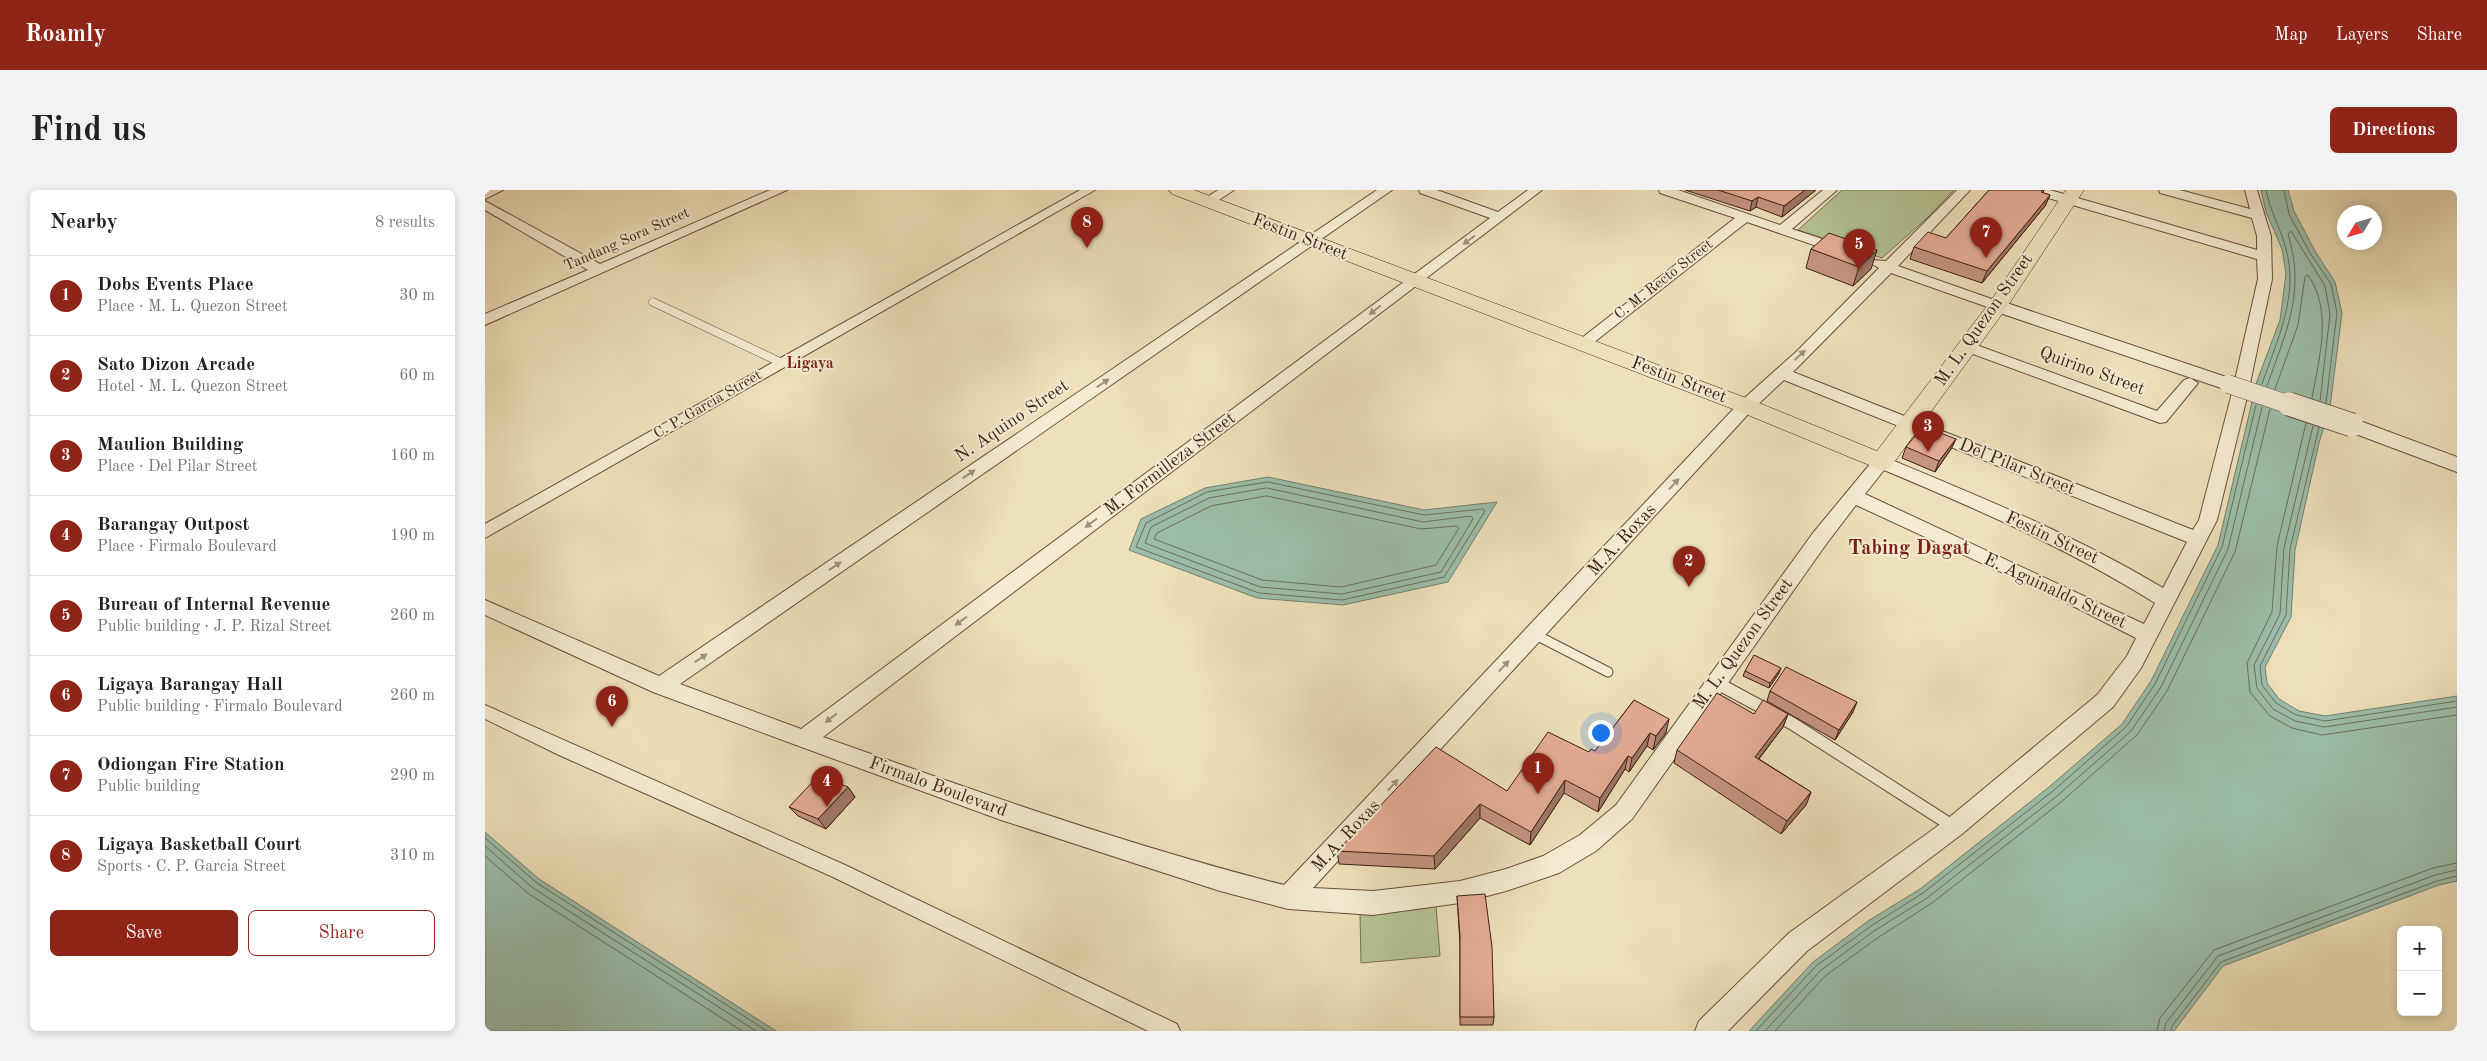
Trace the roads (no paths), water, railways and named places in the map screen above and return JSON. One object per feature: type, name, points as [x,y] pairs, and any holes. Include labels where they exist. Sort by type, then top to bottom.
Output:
[{"type":"main road","name":"Festin Street","points":[[1178,190],[1747,406],[1881,462]]},
{"type":"main road","name":"M. L. Quezon Street","points":[[1881,462],[1998,306],[2071,195]]},
{"type":"street","points":[[485,194],[497,190]]},
{"type":"street","name":"Tandang Sora Street","points":[[485,320],[781,190]]},
{"type":"street","name":"C. P. Garcia Street","points":[[485,532],[1089,190]]},
{"type":"street","points":[[1208,201],[1228,190]]},
{"type":"street","name":"N. Aquino Street","points":[[661,686],[1386,190]]},
{"type":"street","points":[[1425,190],[1499,217]]},
{"type":"street","name":"M. Formilleza Street","points":[[804,739],[1536,190]]},
{"type":"street","points":[[1665,190],[1888,266],[1998,306],[2352,425],[2457,465]]},
{"type":"street","points":[[1782,230],[1831,190]]},
{"type":"street","name":"M.A. Roxas","points":[[1288,898],[1747,406],[1803,354],[1965,190]]},
{"type":"street","points":[[2036,190],[2071,195],[2266,257]]},
{"type":"street","points":[[2165,190],[2257,215]]},
{"type":"street","points":[[1709,1031],[1798,942],[1954,827],[2105,701],[2133,662],[2208,520],[2240,393],[2265,279],[2266,257],[2264,236],[2251,190]]},
{"type":"street","points":[[485,205],[599,270]]},
{"type":"street","name":"C. M. Recto Street","points":[[1583,344],[1745,217]]},
{"type":"street","name":"Quirino Street","points":[[1968,347],[2160,418],[2190,383]]},
{"type":"street","name":"Del Pilar Street","points":[[1781,373],[2198,539]]},
{"type":"street","name":"M. L. Quezon Street","points":[[1288,898],[1373,903],[1460,892],[1506,880],[1550,865],[1588,843],[1624,812],[1715,682],[1820,538],[1855,497],[1881,462]]},
{"type":"street","name":"Festin Street","points":[[1881,462],[2076,548],[2123,572],[2165,600]]},
{"type":"street","name":"E. Aguinaldo Street","points":[[1855,497],[2066,594],[2147,634]]},
{"type":"street","name":"Firmalo Boulevard","points":[[485,607],[661,686],[804,739],[1001,810],[1220,880],[1288,898]]},
{"type":"street","points":[[485,712],[567,751],[839,871],[1170,1031]]},
{"type":"lane","points":[[653,302],[782,363]]},
{"type":"lane","points":[[1534,634],[1609,672]]},
{"type":"lane","points":[[1715,682],[1793,724],[1954,827]]},
{"type":"water","points":[[2261,190],[2288,190],[2294,211],[2315,251],[2335,282],[2342,313],[2330,407],[2319,443],[2295,550],[2291,617],[2265,667],[2267,683],[2279,699],[2299,711],[2325,716],[2457,696],[2457,881],[2439,885],[2223,966],[2174,1031],[1749,1031],[1813,962],[1868,921],[1920,889],[2049,787],[2122,724],[2151,681],[2218,545],[2257,381],[2280,320],[2286,274],[2282,249],[2266,212]]},
{"type":"water","points":[[1268,477],[1424,510],[1497,502],[1448,582],[1343,605],[1257,598],[1129,550],[1141,519],[1205,488]]},
{"type":"water","points":[[485,832],[539,879],[776,1031],[485,1031]]},
{"type":"place","name":"Ligaya Basketball Court","points":[[1087,248]]},
{"type":"place","name":"Odiongan Fire Station","points":[[1986,258]]},
{"type":"place","name":"Bureau of Internal Revenue","points":[[1859,270]]},
{"type":"place","name":"Maulion Building","points":[[1928,452]]},
{"type":"place","name":"Sato Dizon Arcade","points":[[1689,587]]},
{"type":"place","name":"Ligaya Barangay Hall","points":[[612,727]]},
{"type":"place","name":"Dobs Events Place","points":[[1538,794]]},
{"type":"place","name":"Barangay Outpost","points":[[827,807]]},
{"type":"district","name":"Ligaya","points":[[810,364]]},
{"type":"district","name":"Tabing Dagat","points":[[1909,549]]}]
